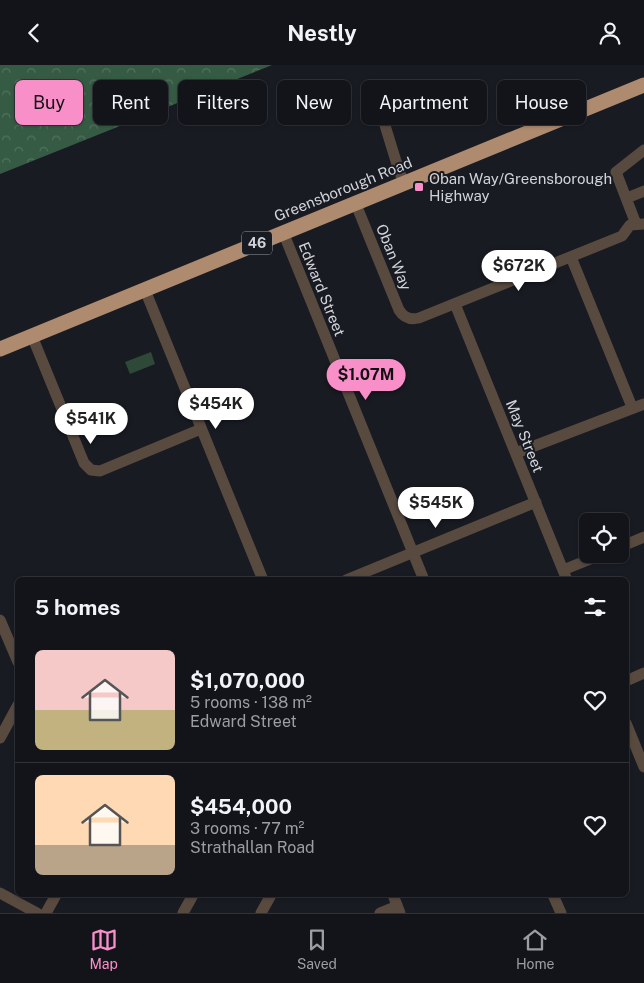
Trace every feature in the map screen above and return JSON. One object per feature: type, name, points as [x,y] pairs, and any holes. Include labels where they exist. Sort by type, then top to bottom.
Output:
[{"type":"highway","name":"Greensborough Road","points":[[0,349],[644,85]]},
{"type":"street","points":[[385,125],[404,182]]},
{"type":"street","points":[[455,304],[622,235],[627,227],[640,224],[616,173],[644,150]]},
{"type":"street","points":[[627,198],[644,191]]},
{"type":"street","name":"Oban Way","points":[[355,202],[399,310],[404,317],[410,319],[419,318],[455,304]]},
{"type":"street","name":"Edward Street","points":[[283,232],[423,577]]},
{"type":"street","points":[[571,257],[632,407]]},
{"type":"street","points":[[144,290],[262,577]]},
{"type":"street","name":"May Street","points":[[455,304],[565,575]]},
{"type":"street","points":[[32,336],[84,463],[91,470],[100,471],[201,429]]},
{"type":"street","points":[[516,453],[644,404]]},
{"type":"street","points":[[353,577],[536,502]]},
{"type":"street","points":[[629,543],[644,537]]},
{"type":"street","points":[[565,575],[587,563]]},
{"type":"street","points":[[0,620],[15,654]]},
{"type":"street","points":[[629,680],[644,673]]},
{"type":"street","points":[[0,738],[15,710]]},
{"type":"street","points":[[629,730],[644,767]]},
{"type":"street","points":[[0,893],[37,913]]},
{"type":"street","points":[[46,913],[55,897]]},
{"type":"street","points":[[183,913],[192,897]]},
{"type":"street","points":[[261,913],[270,897]]},
{"type":"street","points":[[554,897],[561,913]]},
{"type":"street","points":[[380,913],[397,905]]},
{"type":"green space","points":[[0,65],[272,65],[235,80],[178,80],[178,103],[168,107],[168,80],[93,80],[93,125],[122,125],[0,174]]},
{"type":"green space","points":[[151,352],[155,364],[130,374],[125,362]]},
{"type":"place","name":"Oban Way/Greensborough Highway","points":[[419,187]]}]
